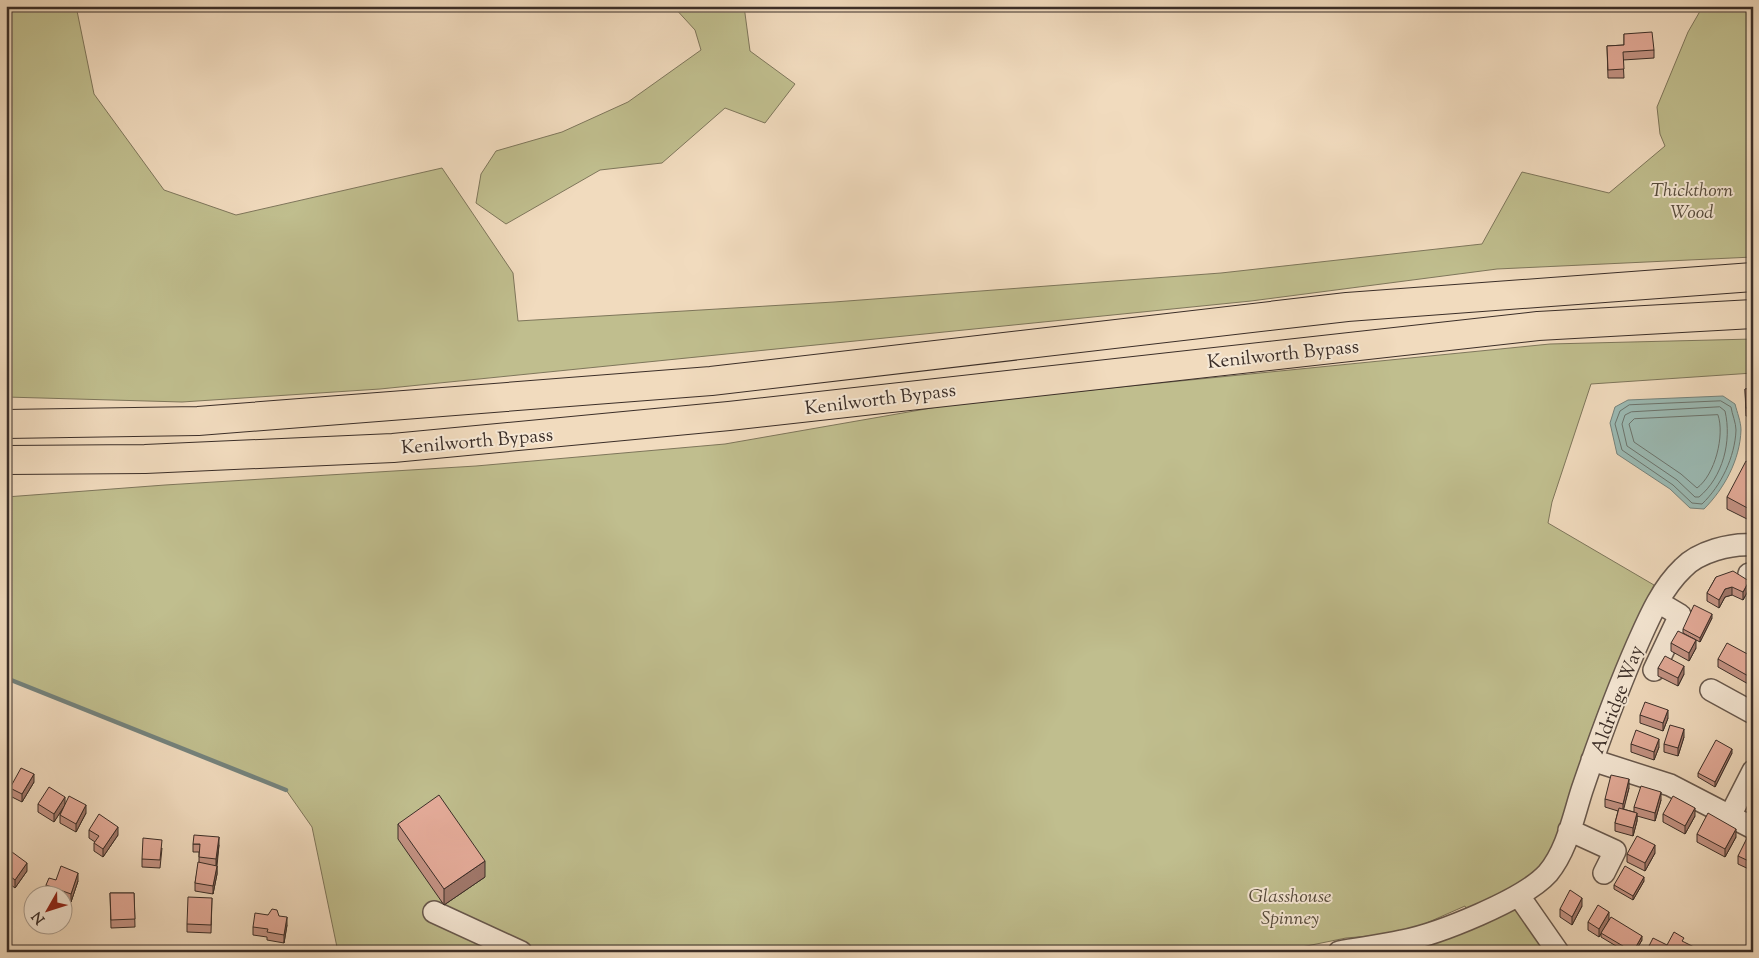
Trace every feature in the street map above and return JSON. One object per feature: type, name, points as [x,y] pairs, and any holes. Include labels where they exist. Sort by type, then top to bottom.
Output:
[{"type":"highway","name":"Kenilworth Bypass","points":[[6,424],[198,421],[711,381],[1347,307],[1753,277]]},
{"type":"highway","name":"Kenilworth Bypass","points":[[6,460],[145,459],[393,448],[729,416],[1538,326],[1753,314]]},
{"type":"street","name":"Aldridge Way","points":[[1339,952],[1403,946],[1519,896],[1551,869],[1560,855],[1614,696],[1667,585],[1684,566],[1708,553],[1741,544],[1753,545]]},
{"type":"street","points":[[1654,670],[1680,615],[1658,602]]},
{"type":"street","points":[[1711,690],[1753,713]]},
{"type":"street","points":[[1592,760],[1670,785],[1753,828]]},
{"type":"street","points":[[1730,816],[1753,771]]},
{"type":"street","points":[[1569,830],[1618,846],[1604,873]]},
{"type":"street","points":[[1519,896],[1558,952]]},
{"type":"street","points":[[434,912],[521,952]]},
{"type":"green space","name":"Thickthorn Wood","points":[[6,6],[76,6],[94,94],[164,190],[236,215],[442,168],[513,273],[518,321],[834,302],[1221,273],[1482,244],[1522,172],[1609,193],[1665,146],[1660,134],[1657,107],[1688,32],[1703,6],[1753,6],[1753,257],[1497,269],[1251,301],[380,389],[182,402],[6,397]]},
{"type":"green space","points":[[673,6],[744,6],[750,51],[795,84],[765,123],[725,108],[662,163],[600,170],[506,224],[476,203],[481,174],[496,151],[562,132],[628,102],[701,50],[695,30]]},
{"type":"green space","name":"Glasshouse Spinney","points":[[1753,339],[1753,373],[1591,384],[1552,502],[1548,523],[1654,585],[1601,705],[1586,746],[1564,823],[1544,863],[1528,879],[1468,913],[1465,906],[1404,933],[1346,938],[1277,952],[338,952],[312,827],[286,790],[6,678],[6,497],[165,485],[476,466],[725,444],[960,403],[1550,344]]},
{"type":"green space","points":[[1519,896],[1558,952],[1403,952],[1403,941]]},
{"type":"water","points":[[1723,396],[1735,404],[1741,427],[1740,441],[1730,473],[1704,509],[1690,508],[1670,489],[1617,454],[1610,423],[1615,407],[1628,400]]},
{"type":"building","points":[[1652,32],[1654,50],[1623,52],[1624,69],[1608,70],[1607,46],[1624,45],[1624,34]]},
{"type":"building","points":[[1753,388],[1753,408],[1746,408],[1745,389]]},
{"type":"building","points":[[1746,461],[1753,465],[1753,511],[1727,497]]},
{"type":"building","points":[[1733,571],[1749,581],[1743,592],[1732,587],[1725,589],[1719,600],[1707,593],[1716,577]]},
{"type":"building","points":[[1753,592],[1753,601],[1748,599]]},
{"type":"building","points":[[1694,605],[1712,614],[1700,638],[1683,629]]},
{"type":"building","points":[[1678,631],[1696,640],[1689,653],[1671,643]]},
{"type":"building","points":[[1727,643],[1753,657],[1753,672],[1750,677],[1718,659]]},
{"type":"building","points":[[1665,656],[1684,666],[1678,678],[1658,668]]},
{"type":"building","points":[[1645,702],[1668,710],[1663,723],[1640,715]]},
{"type":"building","points":[[1670,725],[1684,729],[1678,748],[1664,744]]},
{"type":"building","points":[[1636,730],[1659,739],[1654,752],[1631,744]]},
{"type":"building","points":[[1716,740],[1732,749],[1715,782],[1698,773]]},
{"type":"building","points":[[21,768],[34,774],[22,794],[10,788]]},
{"type":"building","points":[[1611,775],[1629,779],[1623,804],[1605,799]]},
{"type":"building","points":[[1641,786],[1661,792],[1655,813],[1634,807]]},
{"type":"building","points":[[49,787],[65,797],[54,814],[38,804]]},
{"type":"building","points":[[439,795],[485,861],[444,889],[398,824]]},
{"type":"building","points":[[69,796],[86,805],[76,824],[60,815]]},
{"type":"building","points":[[1673,796],[1695,808],[1685,826],[1663,814]]},
{"type":"building","points":[[1619,808],[1637,813],[1633,828],[1615,823]]},
{"type":"building","points":[[1708,813],[1736,829],[1725,849],[1697,834]]},
{"type":"building","points":[[99,814],[118,827],[103,849],[94,843],[99,836],[89,830]]},
{"type":"building","points":[[194,835],[219,837],[216,859],[199,857],[200,844],[193,844]]},
{"type":"building","points":[[1637,836],[1655,845],[1645,863],[1627,854]]},
{"type":"building","points":[[1748,836],[1753,839],[1753,863],[1738,856]]},
{"type":"building","points":[[143,838],[162,840],[160,860],[142,859]]},
{"type":"building","points":[[12,852],[27,863],[15,880],[6,873],[6,860]]},
{"type":"building","points":[[198,862],[217,866],[213,886],[195,883]]},
{"type":"building","points":[[61,866],[78,873],[72,891],[72,886],[46,885],[49,878],[56,880]]},
{"type":"building","points":[[1625,866],[1644,877],[1633,896],[1614,885]]},
{"type":"building","points":[[1570,890],[1582,898],[1572,917],[1560,909]]},
{"type":"building","points":[[110,893],[134,893],[135,919],[111,920]]},
{"type":"building","points":[[188,897],[212,898],[211,925],[187,924]]},
{"type":"building","points":[[1598,905],[1609,912],[1599,929],[1588,922]]},
{"type":"building","points":[[272,909],[277,910],[279,916],[287,917],[284,935],[267,932],[268,929],[253,927],[255,913],[268,915]]},
{"type":"building","points":[[1611,917],[1642,936],[1633,952],[1601,933]]},
{"type":"building","points":[[1674,932],[1684,938],[1682,941],[1698,949],[1696,952],[1651,952],[1647,950],[1653,938],[1667,945]]},
{"type":"building","points":[[57,951],[57,952],[33,952]]},
{"type":"waterway","points":[[6,678],[286,790]]}]
